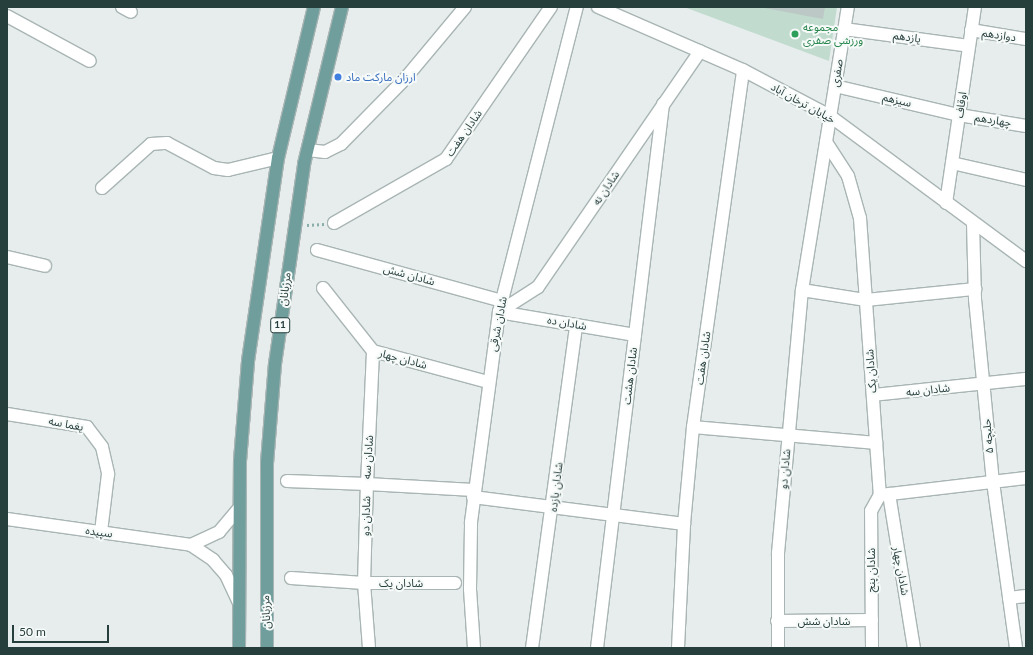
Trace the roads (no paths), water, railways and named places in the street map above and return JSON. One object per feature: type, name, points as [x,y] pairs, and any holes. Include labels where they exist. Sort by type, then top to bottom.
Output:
[{"type":"main road","name":"11","points":[[239,648],[239,508],[248,361],[278,158],[314,7]]},
{"type":"main road","name":"مرزبانان","points":[[267,648],[267,463],[275,364],[294,226],[308,150],[342,7]]},
{"type":"street","points":[[308,150],[325,152],[341,144],[404,80],[466,7]]},
{"type":"street","name":"شادان هفت","points":[[334,223],[446,159],[551,7]]},
{"type":"street","name":"شادان شرقی","points":[[474,648],[470,589],[474,494],[488,382],[501,306],[577,7]]},
{"type":"street","name":"خیابان ترخان آباد","points":[[598,7],[744,70],[830,116],[1026,261]]},
{"type":"street","name":"صفری","points":[[830,116],[848,7]]},
{"type":"street","name":"اوقاف","points":[[946,203],[975,7]]},
{"type":"street","points":[[7,16],[90,61]]},
{"type":"street","name":"یازدهم","points":[[844,29],[969,46]]},
{"type":"street","name":"دوازدهم","points":[[971,30],[1026,39]]},
{"type":"street","name":"شادان نه","points":[[501,306],[538,287],[700,51]]},
{"type":"street","name":"شادان هفت","points":[[678,648],[684,524],[693,427],[744,70]]},
{"type":"street","name":"سیزهم","points":[[835,86],[959,115]]},
{"type":"street","name":"شادان هشت","points":[[597,648],[663,104]]},
{"type":"street","name":"چهاردهم","points":[[959,115],[1026,126]]},
{"type":"street","name":"شادان دو","points":[[778,648],[778,553],[802,290],[830,116]]},
{"type":"street","name":"شادان یک","points":[[826,142],[848,176],[860,218],[876,443],[884,494]]},
{"type":"street","points":[[102,188],[151,144],[167,143],[214,168],[228,170],[278,158]]},
{"type":"street","points":[[952,163],[1026,180]]},
{"type":"street","name":"حلبچه ۵","points":[[973,223],[975,289],[983,384],[993,482],[1016,648]]},
{"type":"street","name":"شادان شش","points":[[317,250],[501,306]]},
{"type":"street","points":[[7,257],[45,266]]},
{"type":"street","name":"شادان چهار","points":[[323,288],[373,351],[488,382]]},
{"type":"street","points":[[802,290],[866,300],[975,289]]},
{"type":"street","name":"شادان ده","points":[[501,306],[576,325],[635,335]]},
{"type":"street","name":"شادان یازده","points":[[532,648],[553,510],[576,325]]},
{"type":"street","name":"شادان سه","points":[[287,481],[367,484],[373,351]]},
{"type":"street","name":"شادان سه","points":[[873,395],[1026,379]]},
{"type":"street","name":"یغما سه","points":[[7,414],[87,427],[102,447],[108,474],[101,532]]},
{"type":"street","points":[[693,427],[788,434],[876,443]]},
{"type":"street","points":[[884,494],[1026,478]]},
{"type":"street","name":"شادان دو","points":[[364,583],[367,484],[474,494],[553,510],[684,524]]},
{"type":"street","name":"شادان چهار","points":[[884,494],[914,648]]},
{"type":"street","name":"شادان پنج","points":[[872,648],[871,511],[884,494]]},
{"type":"street","points":[[191,545],[219,532],[239,508]]},
{"type":"street","name":"سپیده","points":[[9,522],[101,532],[191,545],[213,560],[226,575],[238,600]]},
{"type":"street","points":[[291,578],[364,583]]},
{"type":"street","name":"شادان یک","points":[[369,648],[364,583],[455,583]]},
{"type":"street","points":[[1009,598],[1026,596]]},
{"type":"street","name":"شادان شش","points":[[777,621],[872,620]]},
{"type":"place","name":"مجموعه ورزشی صفری","points":[[795,34]]},
{"type":"place","name":"ارزان مارکت ماد","points":[[338,77]]}]
